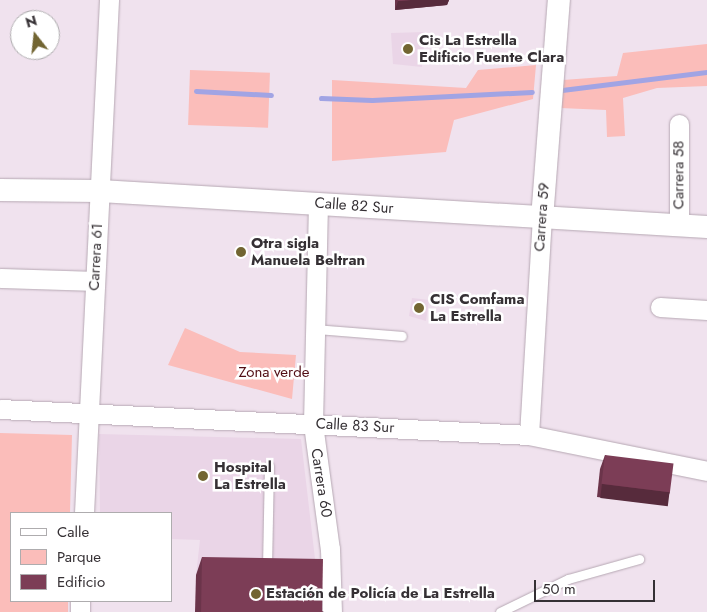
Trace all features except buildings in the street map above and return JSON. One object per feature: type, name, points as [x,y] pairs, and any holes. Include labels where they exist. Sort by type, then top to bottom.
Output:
[{"type":"street","name":"Carrera 61","points":[[84,512],[109,0]]},
{"type":"street","name":"Carrera 59","points":[[528,435],[559,0]]},
{"type":"street","name":"Carrera 58","points":[[679,124],[679,225]]},
{"type":"street","name":"Calle 82 Sur","points":[[0,190],[100,191],[318,203],[542,219],[707,227]]},
{"type":"street","name":"Carrera 60","points":[[318,203],[313,424],[332,612]]},
{"type":"street","points":[[0,278],[95,281]]},
{"type":"street","points":[[660,307],[707,310]]},
{"type":"street","name":"Calle 83 Sur","points":[[0,409],[528,435],[707,471]]},
{"type":"lane","points":[[315,329],[402,336]]},
{"type":"lane","points":[[269,466],[266,568],[275,569]]},
{"type":"lane","points":[[500,612],[568,579],[639,559]]},
{"type":"shaded area","name":"Cis La Estrella Edificio Fuente Clara","points":[[425,32],[422,67],[393,64],[391,33]]},
{"type":"shaded area","name":"CIS Comfama La Estrella","points":[[412,298],[429,300],[426,321],[409,316]]},
{"type":"shaded area","name":"Hospital La Estrella","points":[[99,434],[301,439],[317,576],[196,575],[200,540],[172,539],[172,512],[100,512]]},
{"type":"green space","points":[[707,44],[707,86],[657,88],[623,98],[625,136],[607,137],[606,110],[560,108],[563,80],[617,76],[623,53]]},
{"type":"green space","points":[[536,65],[533,99],[454,120],[446,152],[332,161],[332,80],[466,88],[478,70]]},
{"type":"green space","points":[[190,70],[270,73],[268,128],[188,125]]},
{"type":"green space","name":"Zona verde","points":[[185,328],[240,352],[296,355],[292,399],[168,365]]},
{"type":"green space","points":[[0,433],[72,435],[70,512],[10,512],[10,602],[68,602],[68,612],[0,612]]},
{"type":"waterway","points":[[562,90],[707,72]]},
{"type":"waterway","points":[[196,91],[271,95]]},
{"type":"waterway","points":[[321,98],[372,100],[532,92]]},
{"type":"place","name":"Cis La Estrella Edificio Fuente Clara","points":[[408,49]]},
{"type":"place","name":"Otra sigla Manuela Beltran","points":[[241,252]]},
{"type":"place","name":"CIS Comfama La Estrella","points":[[419,308]]},
{"type":"place","name":"Hospital La Estrella","points":[[203,476]]},
{"type":"place","name":"Estación de Policía de La Estrella","points":[[256,594]]}]
